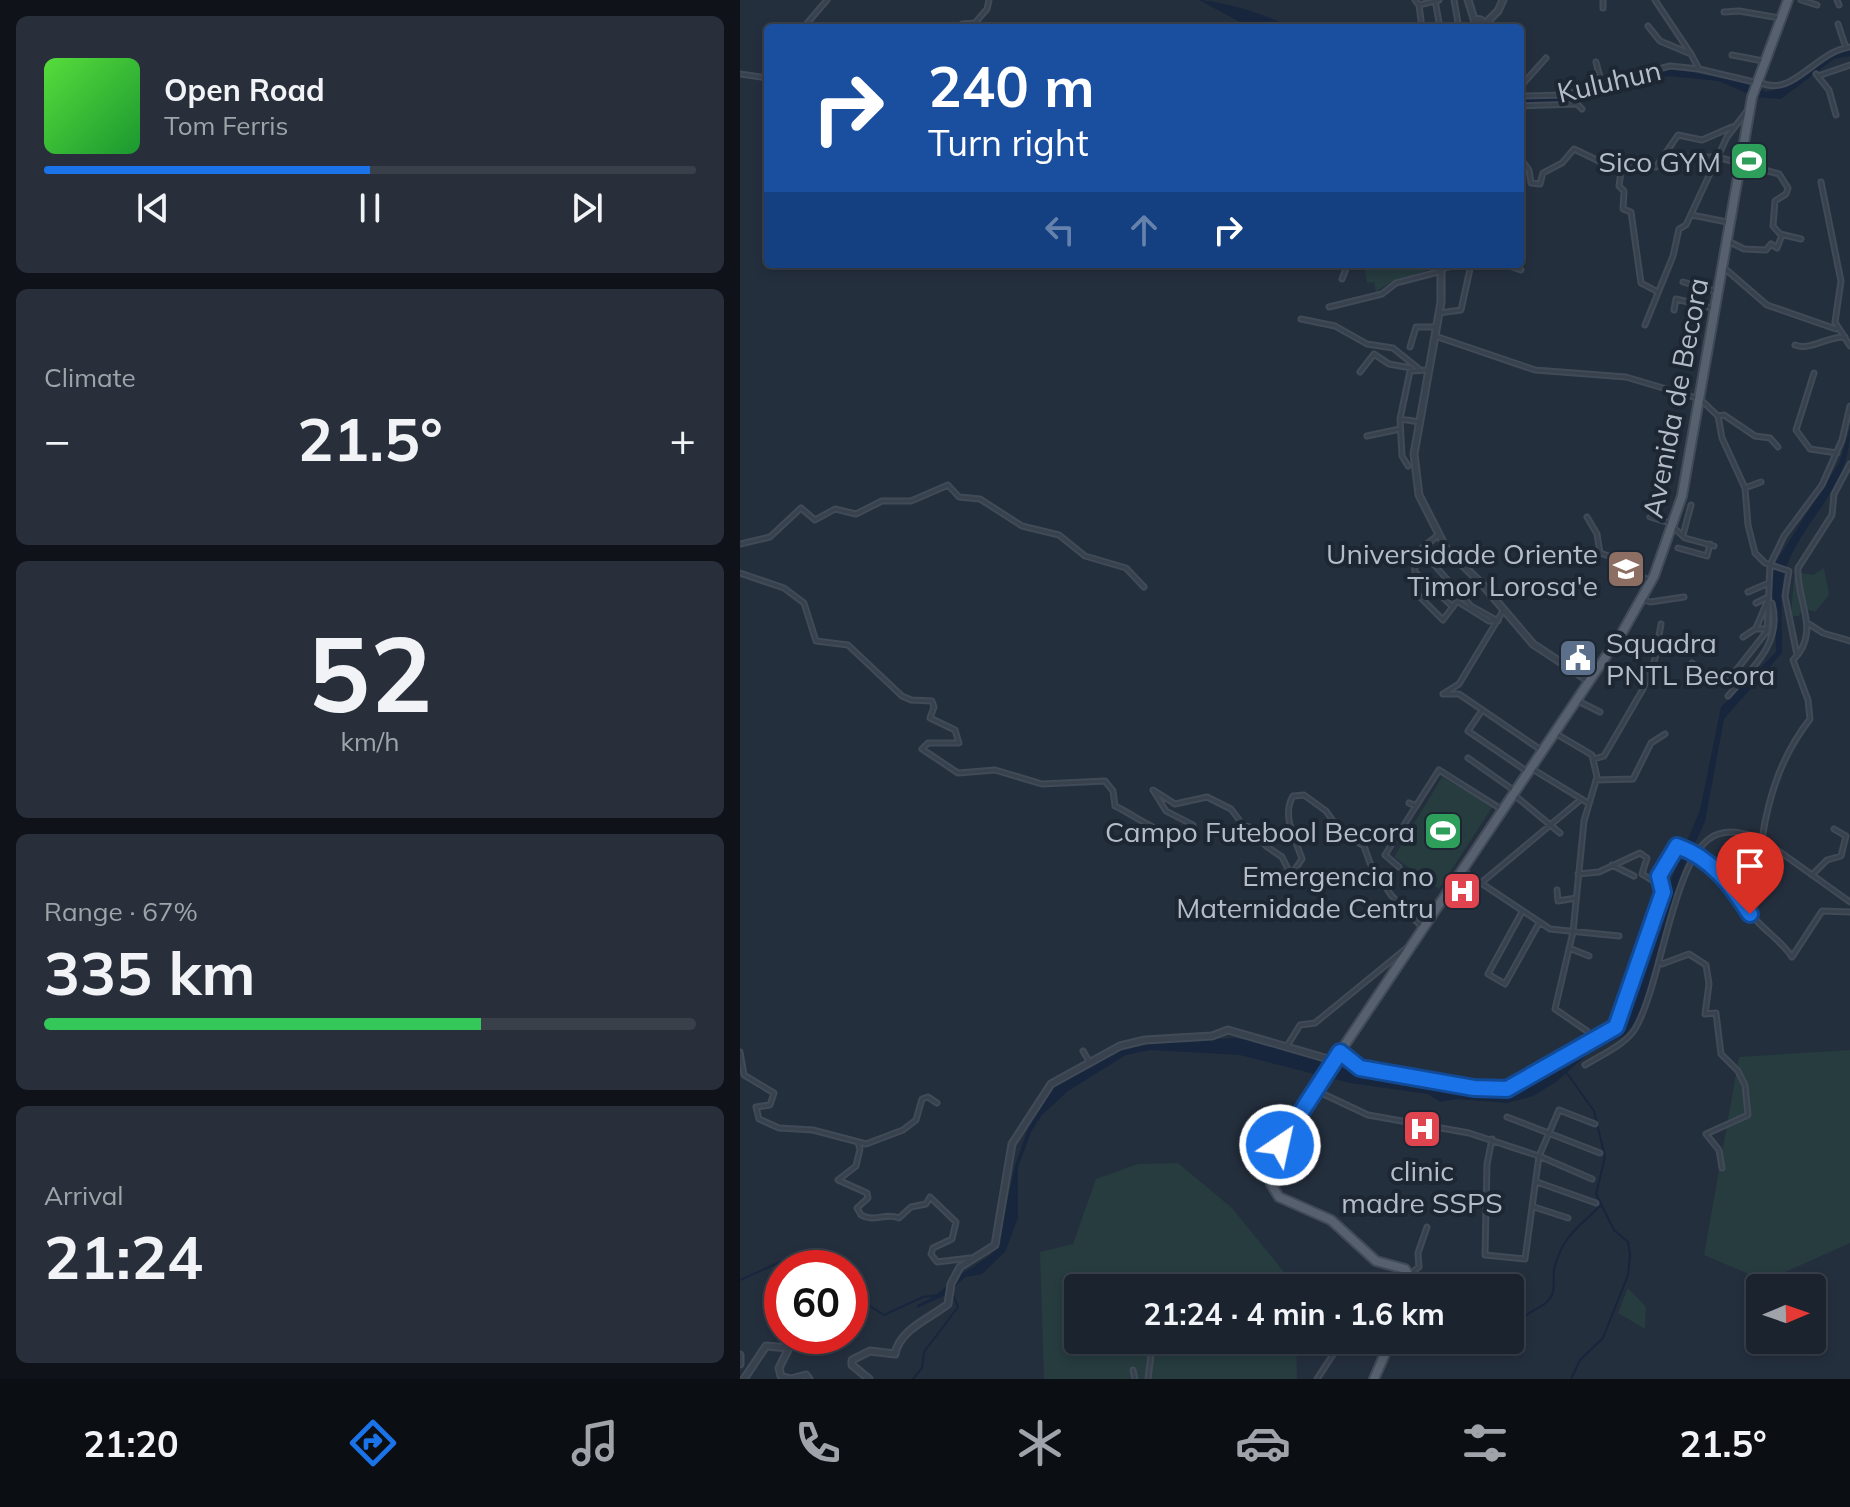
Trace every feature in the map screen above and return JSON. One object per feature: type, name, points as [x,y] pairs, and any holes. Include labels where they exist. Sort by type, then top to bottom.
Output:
[{"type":"main road","points":[[1755,82],[1788,0]]},
{"type":"main road","name":"Avenida de Becora","points":[[1408,1274],[1401,1267],[1376,1261],[1331,1220],[1288,1203],[1274,1191],[1268,1172],[1271,1160],[1615,643],[1651,582],[1673,525],[1700,399],[1755,82]]},
{"type":"main road","points":[[1374,1379],[1385,1354]]},
{"type":"street","points":[[806,24],[827,0]]},
{"type":"street","points":[[962,24],[975,23],[987,9],[989,0]]},
{"type":"street","points":[[1415,0],[1419,5],[1421,24]]},
{"type":"street","points":[[1419,5],[1437,0],[1440,24]]},
{"type":"street","points":[[1454,0],[1458,24]]},
{"type":"street","points":[[1468,0],[1478,24]]},
{"type":"street","points":[[1481,24],[1492,18],[1503,0]]},
{"type":"street","points":[[1603,0],[1603,8]]},
{"type":"street","points":[[1655,0],[1699,69]]},
{"type":"street","points":[[1801,0],[1817,5]]},
{"type":"street","points":[[1724,12],[1739,11],[1780,18]]},
{"type":"street","points":[[1838,24],[1848,48]]},
{"type":"street","points":[[1648,26],[1658,40],[1691,54]]},
{"type":"street","name":"Kuluhun","points":[[1524,96],[1564,95],[1652,69],[1699,69],[1773,87],[1782,86],[1827,54],[1848,48]]},
{"type":"street","points":[[1732,55],[1763,61]]},
{"type":"street","points":[[1524,83],[1546,58]]},
{"type":"street","points":[[1596,62],[1602,85]]},
{"type":"street","points":[[1836,115],[1829,90],[1817,75],[1850,65]]},
{"type":"street","points":[[740,74],[764,77]]},
{"type":"street","points":[[1524,106],[1577,104],[1582,109]]},
{"type":"street","points":[[1645,325],[1679,229],[1691,215],[1732,127],[1750,109]]},
{"type":"street","points":[[1524,163],[1529,170],[1531,183],[1540,184],[1542,174],[1562,163],[1574,149],[1605,164],[1657,167],[1678,135],[1702,140],[1732,127]]},
{"type":"street","points":[[1688,157],[1717,157],[1766,168],[1784,177],[1786,194],[1775,201],[1772,219],[1776,232],[1801,239]]},
{"type":"street","points":[[1622,164],[1619,186],[1624,191],[1623,209],[1631,212],[1641,283],[1659,292]]},
{"type":"street","points":[[1821,182],[1841,281],[1835,308],[1838,329]]},
{"type":"street","points":[[1691,215],[1731,223]]},
{"type":"street","points":[[1728,241],[1744,249],[1766,250],[1771,244],[1777,248],[1782,235]]},
{"type":"street","points":[[1723,267],[1767,305],[1838,329],[1850,346]]},
{"type":"street","points":[[1342,279],[1346,268]]},
{"type":"street","points":[[1329,307],[1382,294],[1396,283],[1439,268]]},
{"type":"street","points":[[1442,268],[1439,313],[1414,474],[1425,507],[1447,550],[1533,644],[1589,681]]},
{"type":"street","points":[[1439,313],[1461,310],[1462,301],[1466,301],[1469,268]]},
{"type":"street","points":[[1515,268],[1521,270]]},
{"type":"street","points":[[1683,282],[1719,292]]},
{"type":"street","points":[[1674,310],[1676,299],[1716,309]]},
{"type":"street","points":[[1301,319],[1335,326],[1367,344],[1393,348],[1416,369]]},
{"type":"street","points":[[1410,347],[1416,327],[1436,327]]},
{"type":"street","points":[[1435,336],[1535,370],[1626,377],[1700,399],[1718,416],[1722,438],[1745,488],[1751,544],[1761,561],[1789,571],[1785,596],[1798,656]]},
{"type":"street","points":[[1795,345],[1807,348],[1836,337],[1845,337]]},
{"type":"street","points":[[1360,372],[1376,354],[1389,364],[1428,370]]},
{"type":"street","points":[[1408,466],[1402,456],[1400,419],[1409,372],[1416,369]]},
{"type":"street","points":[[1814,373],[1796,430],[1801,442],[1810,449],[1837,453]]},
{"type":"street","points":[[1728,696],[1757,668],[1768,648],[1774,608],[1770,600],[1770,565],[1784,536],[1822,485],[1837,453],[1850,406]]},
{"type":"street","points":[[1718,416],[1724,415],[1755,436],[1770,438],[1778,447]]},
{"type":"street","points":[[1400,419],[1420,422]]},
{"type":"street","points":[[1367,436],[1400,429]]},
{"type":"street","points":[[1762,839],[1771,792],[1786,752],[1810,719],[1808,700],[1793,660],[1798,656],[1809,624],[1798,568],[1832,515],[1834,494],[1850,464]]},
{"type":"street","points":[[1745,488],[1761,482]]},
{"type":"street","points":[[740,544],[770,537],[801,508],[815,520],[835,509],[856,514],[882,501],[911,501],[948,485],[959,497],[980,499],[1022,526],[1054,533],[1085,556],[1126,568],[1144,587]]},
{"type":"street","points":[[1683,535],[1691,505]]},
{"type":"street","points":[[1587,517],[1597,534],[1600,553],[1627,561],[1651,582]]},
{"type":"street","points":[[1650,517],[1673,525],[1683,535],[1712,545],[1707,556],[1678,548]]},
{"type":"street","points":[[1422,549],[1471,606],[1498,621],[1489,621],[1457,601],[1443,620],[1416,593],[1414,551],[1422,549]]},
{"type":"street","points":[[1415,572],[1453,607]]},
{"type":"street","points":[[740,573],[784,588],[804,603],[816,641],[848,645],[902,696],[932,701],[934,707],[930,718],[955,730],[959,743],[928,743],[922,749],[952,770],[961,773],[995,770],[1035,784],[1105,781],[1113,791],[1115,806],[1139,821],[1184,836],[1192,834],[1193,825],[1166,811],[1153,790],[1175,804],[1207,797],[1231,809],[1243,825],[1255,831],[1262,842],[1282,857],[1291,875],[1302,859],[1291,833],[1289,804],[1293,796],[1304,795],[1326,811],[1341,832],[1364,846],[1370,863],[1391,895],[1424,929]]},
{"type":"street","points":[[1748,592],[1769,583]]},
{"type":"street","points":[[1641,599],[1650,602],[1684,597]]},
{"type":"street","points":[[1743,637],[1756,628],[1768,600],[1766,598],[1756,603]]},
{"type":"street","points":[[1503,609],[1459,684],[1443,694],[1459,694],[1541,750]]},
{"type":"street","points":[[1594,759],[1604,756],[1643,689],[1661,624]]},
{"type":"street","points":[[1809,624],[1823,633],[1850,641]]},
{"type":"street","points":[[1756,628],[1770,629]]},
{"type":"street","points":[[1692,663],[1711,677],[1727,682],[1770,629]]},
{"type":"street","points":[[1615,643],[1657,646]]},
{"type":"street","points":[[1576,700],[1600,712]]},
{"type":"street","points":[[1481,711],[1468,731],[1579,801],[1588,803]]},
{"type":"street","points":[[1554,733],[1589,752],[1594,759],[1596,780],[1588,803],[1573,932],[1555,1009],[1587,1031],[1591,1038]]},
{"type":"street","points":[[1596,780],[1633,779],[1651,743],[1665,734]]},
{"type":"street","points":[[1468,758],[1560,833]]},
{"type":"street","points":[[1399,867],[1385,855],[1439,770],[1503,810]]},
{"type":"street","points":[[1481,883],[1579,801]]},
{"type":"street","points":[[1409,803],[1416,806]]},
{"type":"street","points":[[1812,875],[1827,860],[1841,856],[1846,836],[1834,829]]},
{"type":"street","points":[[1585,1065],[1611,1050],[1635,1028],[1694,854],[1710,837],[1737,831],[1762,839],[1850,902]]},
{"type":"street","points":[[1657,881],[1672,852],[1681,846],[1729,882],[1750,914],[1792,957],[1822,911],[1850,912]]},
{"type":"street","points":[[858,1143],[861,1148],[857,1164],[838,1180],[867,1193],[868,1198],[857,1208],[861,1215],[874,1220],[892,1215],[899,1218],[911,1207],[926,1204],[930,1197],[956,1222],[952,1239],[933,1248],[931,1254],[937,1262],[970,1258],[990,1249],[998,1239],[998,1221],[1005,1201],[1015,1136],[1051,1084],[1113,1049],[1145,1040],[1205,1037],[1228,1030],[1360,1068],[1501,1091],[1562,1058],[1591,1038],[1610,1034],[1620,1019],[1663,887],[1642,874],[1647,858],[1640,853],[1599,872],[1578,874]]},
{"type":"street","points":[[1612,865],[1634,876]]},
{"type":"street","points":[[1463,871],[1550,929],[1619,936]]},
{"type":"street","points":[[1557,890],[1558,901],[1576,898]]},
{"type":"street","points":[[1523,911],[1488,974],[1505,984],[1539,923]]},
{"type":"street","points":[[1287,1046],[1300,1025],[1315,1023],[1403,948],[1411,946]]},
{"type":"street","points":[[1569,948],[1589,956]]},
{"type":"street","points":[[1659,961],[1662,964],[1689,954],[1706,965],[1709,984],[1705,1014],[1716,1013],[1721,1054],[1738,1071],[1745,1085],[1748,1115],[1706,1134],[1719,1150],[1722,1168]]},
{"type":"street","points":[[1083,1051],[1089,1061]]},
{"type":"street","points":[[740,1052],[744,1075],[774,1093],[770,1105],[756,1107],[761,1123],[813,1130],[858,1143],[875,1142],[903,1130],[916,1120],[922,1099],[928,1097],[937,1103]]},
{"type":"street","points":[[1318,1088],[1368,1115],[1439,1126],[1492,1139],[1592,1179]]},
{"type":"street","points":[[1492,1139],[1487,1164],[1486,1256],[1525,1259],[1539,1156],[1559,1110],[1595,1124]]},
{"type":"street","points":[[1507,1117],[1600,1153]]},
{"type":"street","points":[[1537,1182],[1596,1203]]},
{"type":"street","points":[[1534,1207],[1568,1218]]},
{"type":"street","points":[[1410,1274],[1419,1267],[1418,1253],[1427,1227]]},
{"type":"street","points":[[869,1379],[852,1365],[852,1360],[870,1351],[895,1354],[897,1342],[904,1335],[948,1304],[955,1275],[970,1258]]},
{"type":"street","points":[[744,1379],[766,1346],[789,1348],[779,1368],[781,1376],[791,1379],[806,1375],[809,1379]]},
{"type":"street","points":[[1148,1379],[1151,1354]]},
{"type":"street","points":[[1317,1379],[1333,1354]]},
{"type":"street","points":[[740,1355],[740,1364]]},
{"type":"street","points":[[1133,1370],[1135,1379]]},
{"type":"green space","points":[[1365,268],[1434,268],[1389,283],[1376,292],[1374,282],[1367,283]]},
{"type":"green space","points":[[1824,568],[1829,595],[1815,612],[1803,608],[1799,616],[1791,616],[1794,578],[1800,573],[1813,575]]},
{"type":"green space","name":"Campo Futebool Becora","points":[[1442,777],[1493,806],[1439,889],[1394,857]]},
{"type":"green space","points":[[1850,1050],[1850,1243],[1781,1274],[1749,1274],[1704,1255],[1739,1057]]},
{"type":"green space","points":[[1178,1163],[1232,1208],[1286,1274],[1064,1274],[1064,1354],[1296,1354],[1297,1379],[1044,1379],[1040,1252],[1073,1244],[1096,1179],[1138,1164]]},
{"type":"green space","points":[[1628,1288],[1646,1307],[1645,1329],[1618,1313]]},
{"type":"water","points":[[1199,0],[1246,10],[1282,24],[1244,24]]},
{"type":"water","points":[[1850,50],[1850,56],[1834,59],[1781,99],[1755,97],[1719,81],[1668,76],[1566,105],[1524,105],[1524,99],[1564,99],[1650,71],[1671,68],[1751,84],[1766,92],[1789,84],[1838,53]]},
{"type":"water","points":[[1850,428],[1848,449],[1836,483],[1798,543],[1785,571],[1782,653],[1724,719],[1705,822],[1682,871],[1661,954],[1638,1018],[1625,1035],[1588,1054],[1556,1082],[1533,1096],[1507,1103],[1458,1099],[1440,1102],[1428,1094],[1350,1083],[1240,1055],[1150,1050],[1126,1055],[1068,1091],[1042,1115],[1032,1130],[1018,1167],[1018,1218],[1005,1252],[982,1274],[965,1277],[948,1294],[917,1308],[917,1305],[987,1258],[997,1247],[1015,1166],[1034,1111],[1057,1084],[1126,1045],[1234,1038],[1260,1042],[1344,1068],[1481,1096],[1499,1095],[1517,1089],[1616,1033],[1629,1007],[1664,897],[1700,810],[1721,707],[1776,652],[1775,608],[1770,583],[1776,562],[1840,461]]},
{"type":"waterway","points":[[1566,1072],[1594,1111],[1605,1157],[1596,1194],[1614,1230],[1628,1242],[1630,1254],[1628,1275],[1603,1338],[1580,1360],[1571,1379]]},
{"type":"waterway","points":[[1524,1317],[1549,1300],[1561,1249],[1600,1206]]},
{"type":"waterway","points":[[967,1272],[991,1256]]},
{"type":"waterway","points":[[740,1280],[764,1269]]},
{"type":"waterway","points":[[913,1379],[922,1368],[924,1352],[958,1307],[952,1292]]},
{"type":"waterway","points":[[868,1305],[884,1315],[923,1297],[938,1295]]},
{"type":"place","name":"Sico GYM","points":[[1749,161]]},
{"type":"place","name":"Universidade Oriente Timor Lorosa'e","points":[[1626,569]]},
{"type":"place","name":"Squadra PNTL Becora","points":[[1578,658]]},
{"type":"place","name":"Campo Futebool Becora","points":[[1443,831]]},
{"type":"place","name":"Emergencia no Maternidade Centru","points":[[1462,891]]},
{"type":"place","name":"clinic madre SSPS","points":[[1422,1129]]},
{"type":"route","points":[[1280,1145],[1340,1052],[1352,1066],[1360,1068],[1501,1091],[1562,1058],[1591,1038],[1610,1034],[1630,995],[1663,892],[1657,881],[1677,846],[1709,863],[1729,882],[1750,914]]}]
